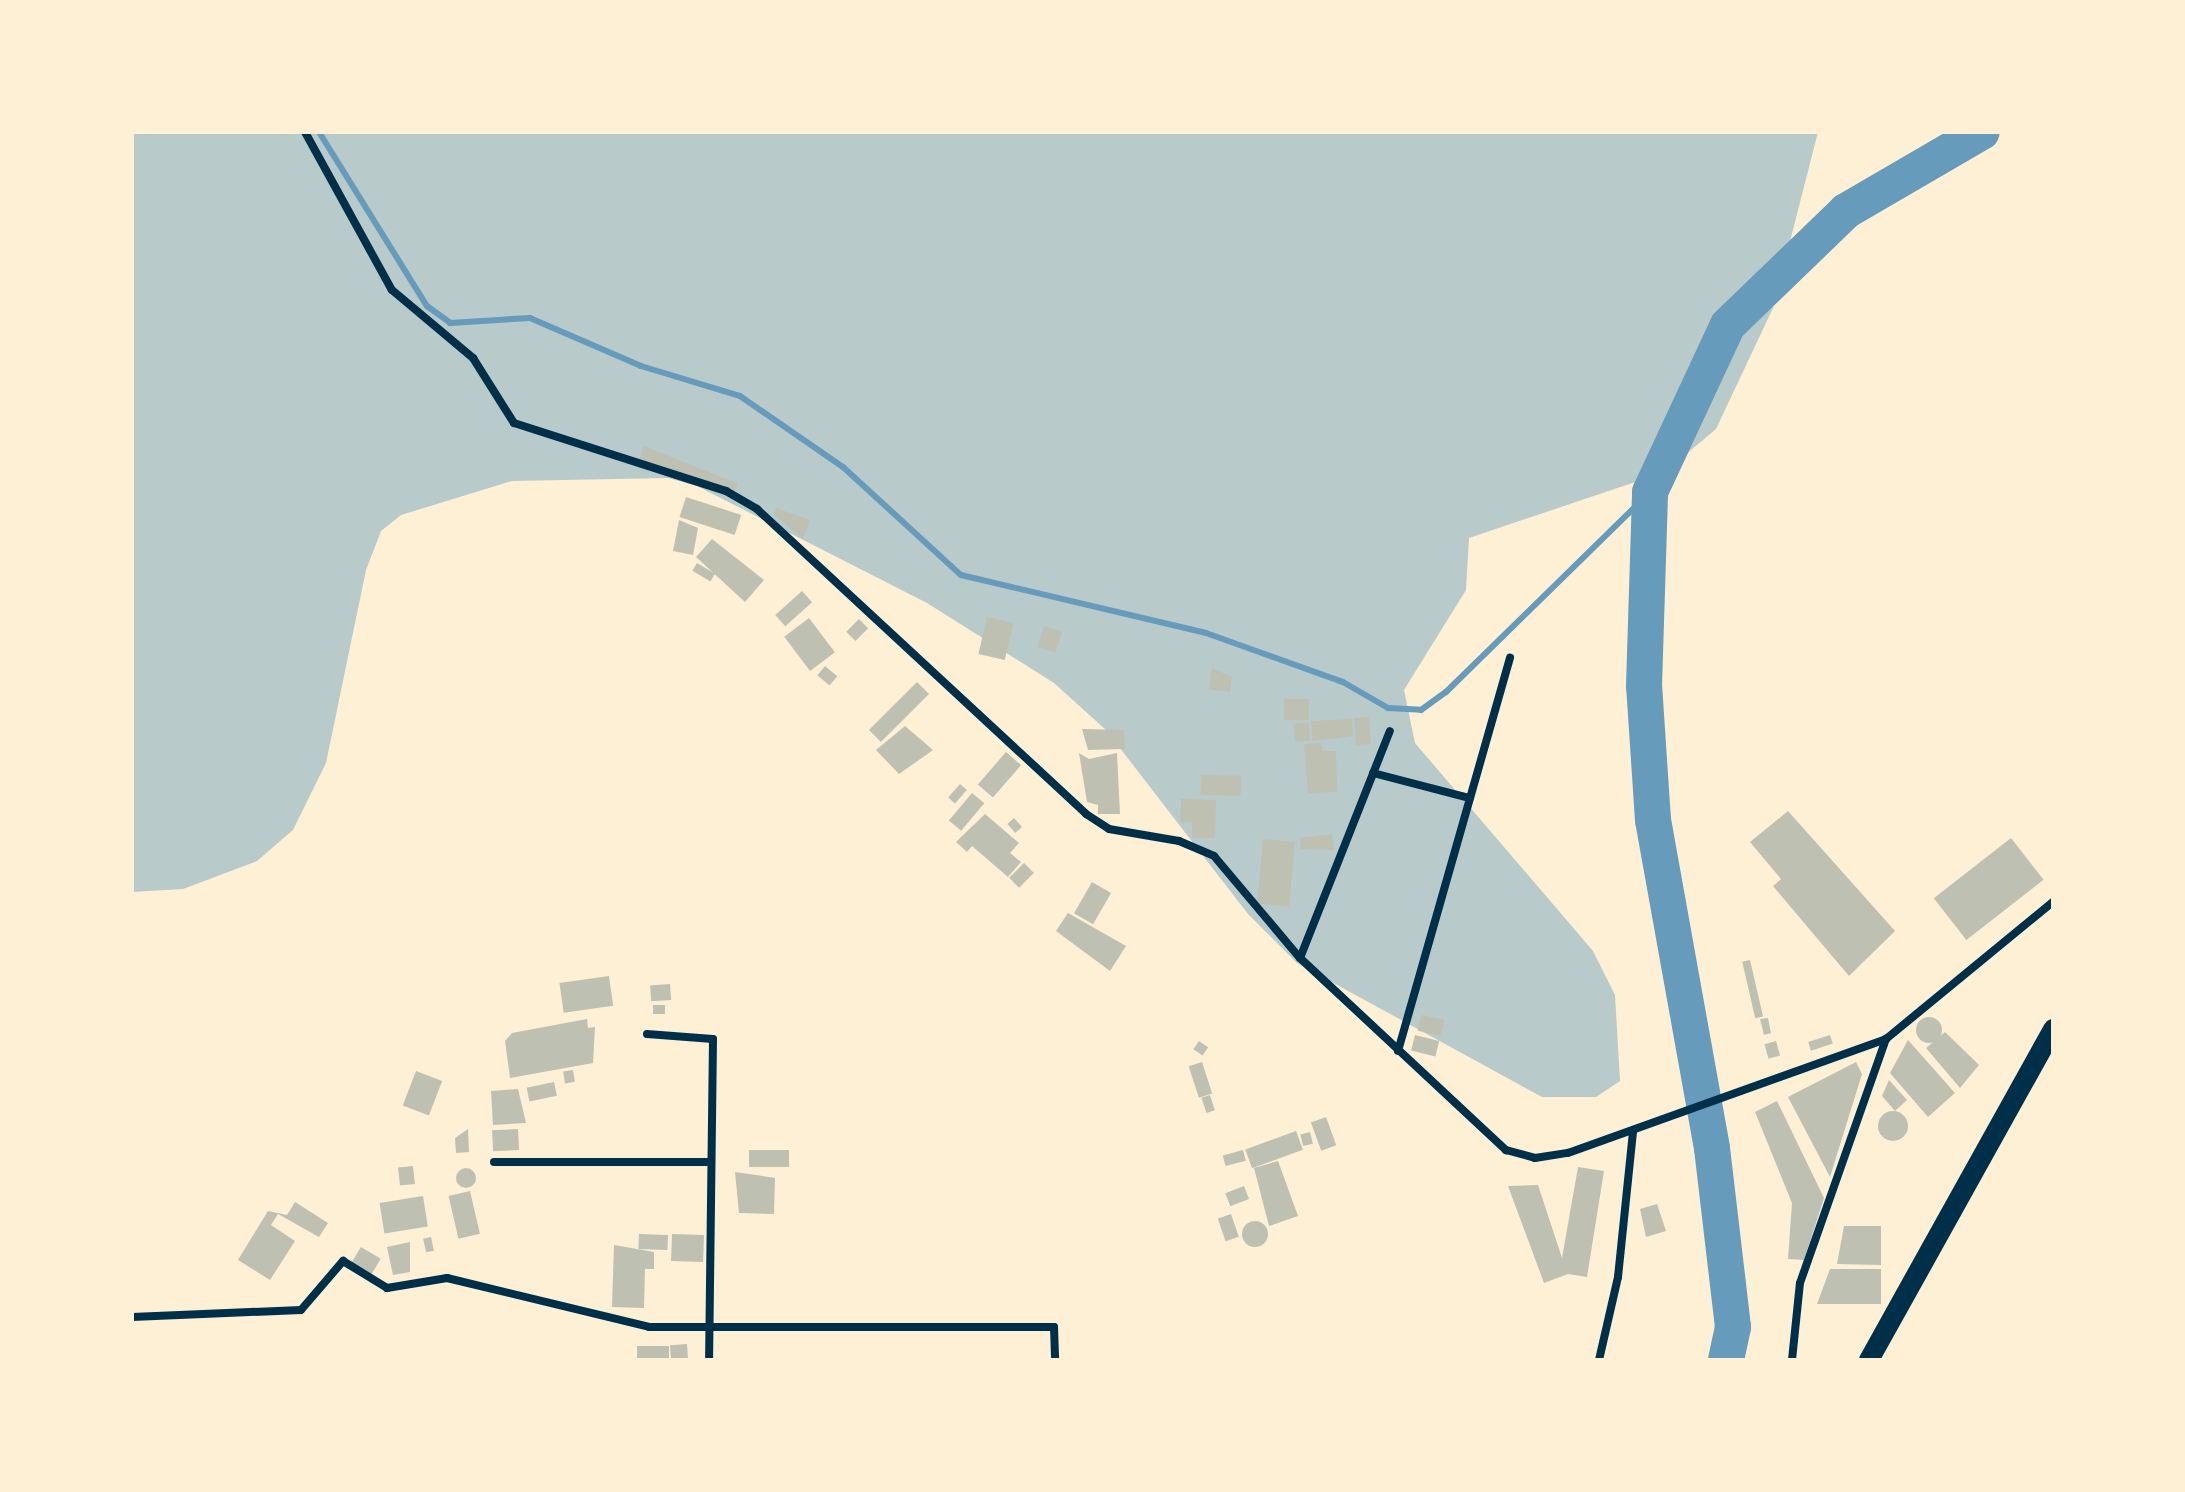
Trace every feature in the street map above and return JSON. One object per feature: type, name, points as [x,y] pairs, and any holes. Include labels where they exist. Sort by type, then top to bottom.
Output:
[{"type":"highway","points":[[1869,1360],[2053,1029]]},
{"type":"street","points":[[305,132],[392,290],[473,358],[514,423],[726,491],[757,509],[1086,814],[1109,829],[1179,841],[1214,856],[1300,958],[1506,1150],[1535,1158],[1633,1131],[1886,1039],[2053,902]]},
{"type":"street","points":[[1398,1051],[1510,658]]},
{"type":"street","points":[[1300,958],[1390,731]]},
{"type":"street","points":[[1373,773],[1470,798]]},
{"type":"street","points":[[647,1034],[713,1039],[709,1360]]},
{"type":"street","points":[[1792,1360],[1800,1283],[1886,1039]]},
{"type":"street","points":[[1599,1360],[1618,1277],[1633,1131]]},
{"type":"street","points":[[494,1162],[711,1162]]},
{"type":"street","points":[[132,1317],[301,1310],[343,1261],[387,1288],[447,1278],[649,1327],[1054,1327],[1055,1360]]},
{"type":"shaded area","points":[[132,132],[1818,132],[1773,308],[1716,429],[1665,472],[1469,538],[1466,590],[1404,690],[1415,743],[1593,951],[1615,995],[1620,1081],[1596,1097],[1542,1097],[1297,963],[1248,914],[1106,730],[1054,683],[927,603],[697,486],[668,478],[512,481],[401,515],[381,531],[366,570],[326,763],[293,830],[257,861],[183,889],[132,892]]},
{"type":"building","points":[[644,446],[738,484],[734,492],[639,459]]},
{"type":"building","points":[[686,497],[741,515],[735,535],[680,517]]},
{"type":"building","points":[[776,508],[810,520],[803,539],[774,515]]},
{"type":"building","points":[[679,520],[698,528],[693,555],[673,551]]},
{"type":"building","points":[[712,539],[764,580],[745,602],[696,557]]},
{"type":"building","points":[[697,563],[715,574],[710,582],[692,571]]},
{"type":"building","points":[[802,591],[812,602],[785,626],[775,615]]},
{"type":"building","points":[[987,617],[1013,623],[1005,660],[978,654]]},
{"type":"building","points":[[809,618],[835,652],[810,671],[784,637]]},
{"type":"building","points":[[859,619],[868,628],[855,641],[846,632]]},
{"type":"building","points":[[1044,626],[1062,632],[1055,653],[1037,647]]},
{"type":"building","points":[[825,666],[837,676],[830,685],[817,675]]},
{"type":"building","points":[[1212,668],[1232,677],[1230,692],[1209,689]]},
{"type":"building","points":[[917,682],[929,694],[881,742],[869,730]]},
{"type":"building","points":[[1284,699],[1309,699],[1309,720],[1284,720]]},
{"type":"building","points":[[1369,717],[1371,744],[1356,745],[1354,718]]},
{"type":"building","points":[[1352,719],[1353,736],[1312,741],[1311,721]]},
{"type":"building","points":[[1309,723],[1310,741],[1295,742],[1294,724]]},
{"type":"building","points":[[905,726],[933,750],[899,774],[876,750]]},
{"type":"building","points":[[1082,729],[1124,730],[1125,749],[1088,750]]},
{"type":"building","points":[[1321,743],[1322,751],[1336,751],[1337,792],[1308,793],[1304,744]]},
{"type":"building","points":[[1006,752],[1021,765],[993,798],[978,784]]},
{"type":"building","points":[[1079,753],[1089,759],[1117,753],[1120,814],[1098,814],[1098,805],[1087,802]]},
{"type":"building","points":[[1201,775],[1241,776],[1241,796],[1201,795]]},
{"type":"building","points":[[960,784],[967,790],[955,803],[948,798]]},
{"type":"building","points":[[972,793],[984,803],[961,831],[949,821]]},
{"type":"building","points":[[1181,799],[1216,800],[1215,838],[1192,838],[1192,822],[1180,822]]},
{"type":"building","points":[[1788,811],[1895,931],[1849,976],[1773,886],[1781,879],[1750,842]]},
{"type":"building","points":[[985,814],[1019,843],[1010,853],[1021,862],[1008,877],[972,846],[967,852],[956,842]]},
{"type":"building","points":[[1014,818],[1022,827],[1015,833],[1007,824]]},
{"type":"building","points":[[1332,834],[1334,850],[1301,849],[1300,838]]},
{"type":"building","points":[[2011,838],[2044,880],[1966,940],[1934,898]]},
{"type":"building","points":[[1263,839],[1295,842],[1289,907],[1257,904]]},
{"type":"building","points":[[1024,863],[1034,873],[1019,888],[1009,878]]},
{"type":"building","points":[[1092,882],[1111,893],[1093,924],[1074,913]]},
{"type":"building","points":[[1068,913],[1126,946],[1110,971],[1056,931]]},
{"type":"building","points":[[1750,960],[1763,1017],[1755,1018],[1742,962]]},
{"type":"building","points":[[609,976],[613,1006],[564,1013],[559,983]]},
{"type":"building","points":[[670,984],[671,1000],[651,1001],[650,985]]},
{"type":"building","points":[[653,1005],[665,1005],[665,1014],[653,1014]]},
{"type":"building","points":[[1421,1015],[1444,1020],[1441,1036],[1418,1031]]},
{"type":"building","points":[[1929,1017],[1938,1021],[1942,1030],[1938,1039],[1929,1043],[1920,1039],[1916,1030],[1920,1021]]},
{"type":"building","points":[[1768,1018],[1771,1033],[1764,1035],[1760,1019]]},
{"type":"building","points":[[587,1019],[588,1028],[595,1027],[593,1063],[510,1078],[505,1041],[512,1033]]},
{"type":"building","points":[[1945,1032],[1979,1065],[1960,1088],[1926,1048]]},
{"type":"building","points":[[1415,1035],[1439,1041],[1435,1057],[1411,1051]]},
{"type":"building","points":[[1830,1035],[1833,1044],[1811,1051],[1808,1042]]},
{"type":"building","points":[[1908,1040],[1955,1093],[1928,1117],[1890,1073]]},
{"type":"building","points":[[1199,1041],[1208,1047],[1203,1055],[1193,1049]]},
{"type":"building","points":[[1776,1041],[1780,1055],[1769,1059],[1764,1044]]},
{"type":"building","points":[[1202,1062],[1212,1093],[1199,1098],[1189,1066]]},
{"type":"building","points":[[1856,1062],[1862,1074],[1830,1177],[1788,1097]]},
{"type":"building","points":[[573,1070],[575,1082],[565,1083],[563,1072]]},
{"type":"building","points":[[416,1071],[442,1081],[429,1116],[403,1106]]},
{"type":"building","points":[[1889,1080],[1907,1100],[1895,1111],[1882,1096]]},
{"type":"building","points":[[554,1082],[557,1096],[530,1102],[527,1088]]},
{"type":"building","points":[[518,1089],[526,1123],[493,1125],[491,1091]]},
{"type":"building","points":[[1210,1095],[1215,1110],[1206,1113],[1201,1098]]},
{"type":"building","points":[[1777,1101],[1824,1198],[1804,1260],[1788,1259],[1792,1203],[1755,1112]]},
{"type":"building","points":[[1893,1111],[1904,1115],[1908,1126],[1904,1137],[1893,1141],[1882,1137],[1878,1126],[1882,1115]]},
{"type":"building","points":[[1326,1117],[1336,1145],[1321,1151],[1311,1122]]},
{"type":"building","points":[[468,1129],[469,1152],[456,1153],[455,1138]]},
{"type":"building","points":[[518,1129],[519,1150],[493,1151],[492,1130]]},
{"type":"building","points":[[1296,1131],[1303,1150],[1252,1168],[1245,1149]]},
{"type":"building","points":[[1310,1132],[1313,1144],[1303,1146],[1300,1134]]},
{"type":"building","points":[[749,1150],[789,1150],[789,1167],[749,1167]]},
{"type":"building","points":[[1243,1150],[1246,1161],[1226,1166],[1223,1155]]},
{"type":"building","points":[[1278,1161],[1298,1216],[1269,1226],[1254,1168]]},
{"type":"building","points":[[413,1166],[415,1184],[400,1185],[398,1168]]},
{"type":"building","points":[[1578,1167],[1604,1171],[1587,1277],[1568,1274],[1544,1283],[1508,1186],[1538,1185],[1562,1258]]},
{"type":"building","points":[[466,1168],[473,1171],[476,1178],[473,1185],[466,1188],[459,1185],[456,1178],[459,1171]]},
{"type":"building","points":[[735,1172],[775,1178],[774,1214],[739,1213]]},
{"type":"building","points":[[1244,1186],[1249,1199],[1230,1206],[1225,1193]]},
{"type":"building","points":[[470,1191],[480,1234],[458,1239],[449,1196]]},
{"type":"building","points":[[423,1196],[428,1227],[384,1234],[380,1203]]},
{"type":"building","points":[[295,1202],[328,1223],[319,1237],[278,1214],[271,1225],[295,1241],[270,1280],[238,1260],[268,1211],[287,1215]]},
{"type":"building","points":[[1657,1204],[1666,1231],[1646,1237],[1640,1209]]},
{"type":"building","points":[[1231,1214],[1239,1237],[1226,1241],[1218,1219]]},
{"type":"building","points":[[1255,1221],[1264,1225],[1268,1234],[1264,1243],[1255,1247],[1246,1243],[1242,1234],[1246,1225]]},
{"type":"building","points":[[1844,1226],[1881,1226],[1881,1265],[1837,1264]]},
{"type":"building","points":[[639,1234],[668,1235],[667,1250],[638,1249]]},
{"type":"building","points":[[672,1234],[704,1235],[703,1262],[671,1261]]},
{"type":"building","points":[[431,1237],[434,1251],[426,1252],[423,1239]]},
{"type":"building","points":[[410,1242],[410,1272],[393,1275],[387,1247]]},
{"type":"building","points":[[614,1245],[654,1252],[654,1269],[645,1269],[644,1308],[612,1307]]},
{"type":"building","points":[[361,1247],[381,1259],[371,1275],[351,1263]]},
{"type":"building","points":[[1830,1269],[1881,1269],[1881,1304],[1817,1304]]},
{"type":"building","points":[[687,1344],[688,1360],[671,1360],[670,1345]]},
{"type":"building","points":[[637,1346],[669,1346],[669,1360],[637,1360]]},
{"type":"waterway","points":[[319,132],[427,306],[450,323],[530,318],[641,366],[740,396],[843,467],[961,575],[1206,633],[1343,682],[1388,708],[1421,710],[1446,692],[1650,492]]},
{"type":"waterway","points":[[1726,1360],[1733,1327],[1712,1148],[1653,820],[1644,686],[1650,492],[1728,325],[1846,211],[1982,132]]}]
